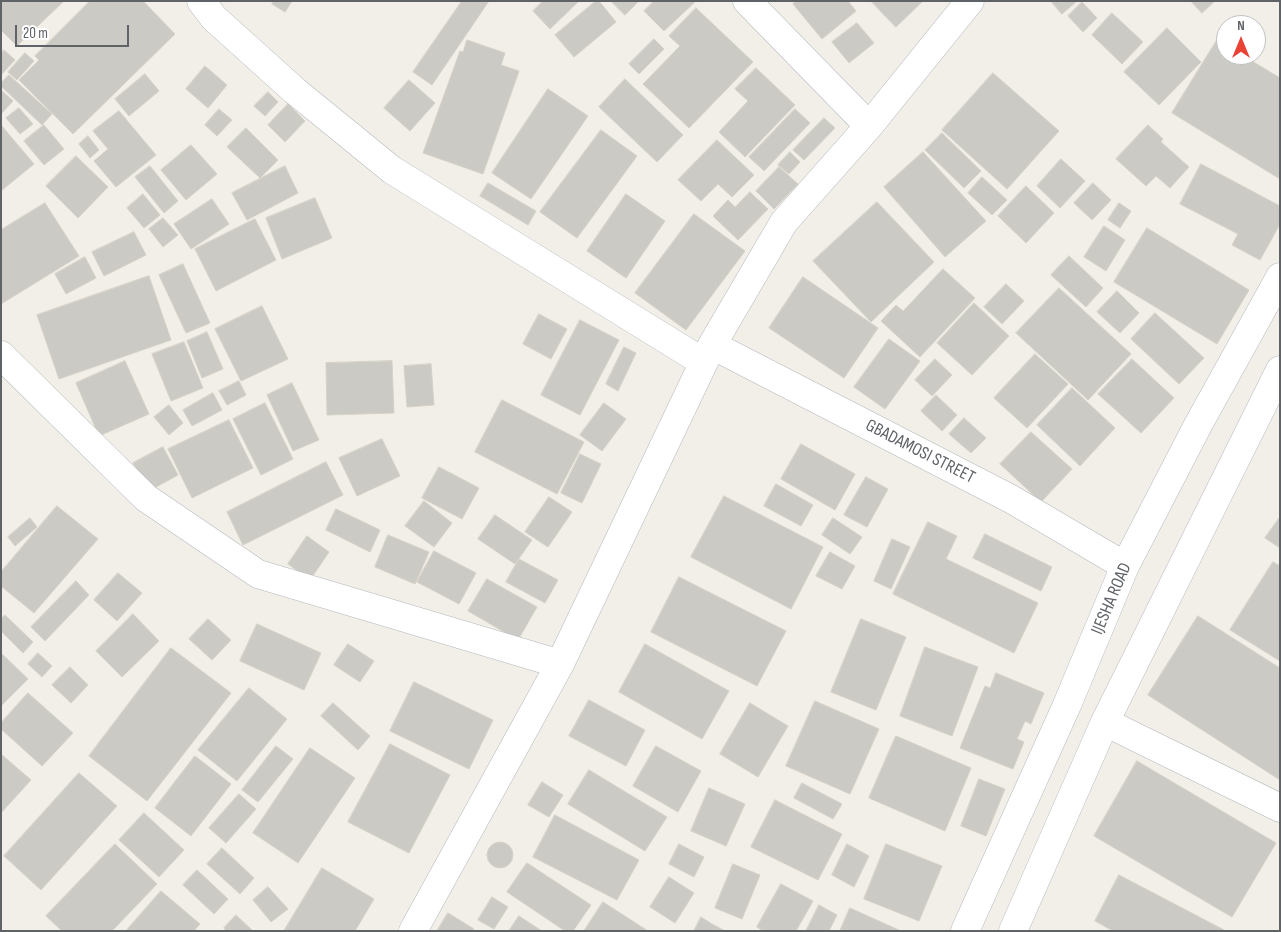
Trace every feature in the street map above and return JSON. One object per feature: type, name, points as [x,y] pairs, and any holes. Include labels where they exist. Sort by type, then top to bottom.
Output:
[{"type":"street","name":"GBADAMOSI STREET","points":[[201,1],[214,18],[295,91],[392,170],[708,353],[1011,499],[1125,566]]},
{"type":"street","points":[[747,1],[869,126]]},
{"type":"street","points":[[414,931],[560,664],[708,353],[784,222],[869,126],[970,1]]},
{"type":"street","name":"IJESHA ROAD","points":[[965,931],[1067,705],[1125,566],[1198,425],[1280,278]]},
{"type":"street","points":[[1,355],[146,498],[258,574],[560,664]]},
{"type":"street","points":[[1013,931],[1105,722],[1280,370]]},
{"type":"street","points":[[1105,722],[1280,808]]},
{"type":"building","points":[[1,1],[64,1],[17,46],[1,30]]},
{"type":"building","points":[[90,1],[143,1],[175,34],[73,134],[19,80],[39,60],[35,56]]},
{"type":"building","points":[[274,1],[292,1],[285,12],[272,4]]},
{"type":"building","points":[[462,1],[489,1],[432,85],[413,72]]},
{"type":"building","points":[[543,1],[579,1],[550,29],[533,11]]},
{"type":"building","points":[[596,1],[599,1],[616,22],[574,57],[555,35]]},
{"type":"building","points":[[611,1],[639,1],[625,15]]},
{"type":"building","points":[[654,1],[696,1],[664,31],[644,11]]},
{"type":"building","points":[[796,1],[848,1],[856,11],[822,39],[793,4]]},
{"type":"building","points":[[871,1],[923,1],[896,27]]},
{"type":"building","points":[[1051,1],[1077,1],[1062,14]]},
{"type":"building","points":[[1191,1],[1215,1],[1202,13]]},
{"type":"building","points":[[1082,2],[1097,18],[1083,32],[1068,16]]},
{"type":"building","points":[[696,8],[753,62],[689,128],[643,84],[680,46],[669,36]]},
{"type":"building","points":[[1112,13],[1143,42],[1122,64],[1092,35]]},
{"type":"building","points":[[857,23],[874,43],[849,63],[832,42]]},
{"type":"building","points":[[1167,28],[1201,62],[1159,105],[1124,72]]},
{"type":"building","points":[[654,39],[664,49],[639,74],[629,64]]},
{"type":"building","points":[[467,40],[505,53],[501,65],[519,71],[483,174],[423,153],[460,51],[463,52]]},
{"type":"building","points":[[1216,42],[1216,65],[1259,65],[1280,78],[1280,179],[1172,113]]},
{"type":"building","points":[[4,50],[15,60],[1,75],[1,53]]},
{"type":"building","points":[[25,53],[34,61],[17,80],[8,72]]},
{"type":"building","points":[[205,66],[227,85],[208,108],[186,89]]},
{"type":"building","points":[[756,68],[795,105],[745,157],[719,132],[748,101],[735,89]]},
{"type":"building","points":[[993,73],[1059,131],[1007,189],[942,130]]},
{"type":"building","points":[[145,74],[159,91],[129,116],[115,99]]},
{"type":"building","points":[[9,75],[52,114],[42,125],[1,86],[1,83]]},
{"type":"building","points":[[625,79],[683,135],[657,162],[599,107]]},
{"type":"building","points":[[409,80],[435,103],[410,131],[384,108]]},
{"type":"building","points":[[548,89],[588,116],[531,199],[492,173]]},
{"type":"building","points":[[1,90],[13,101],[1,114]]},
{"type":"building","points":[[268,92],[278,102],[265,116],[254,106]]},
{"type":"building","points":[[288,104],[305,121],[285,142],[268,125]]},
{"type":"building","points":[[19,108],[33,124],[20,134],[6,118]]},
{"type":"building","points":[[219,109],[232,120],[217,136],[205,125]]},
{"type":"building","points":[[795,109],[810,123],[764,171],[749,157]]},
{"type":"building","points":[[119,111],[156,155],[116,187],[94,161],[108,149],[93,131]]},
{"type":"building","points":[[824,118],[835,128],[804,160],[793,150]]},
{"type":"building","points":[[1,125],[34,164],[1,191]]},
{"type":"building","points":[[44,125],[64,149],[44,165],[24,141]]},
{"type":"building","points":[[1148,125],[1163,139],[1161,142],[1189,167],[1170,188],[1156,176],[1146,186],[1116,159]]},
{"type":"building","points":[[246,128],[278,160],[260,178],[227,147]]},
{"type":"building","points":[[601,130],[637,156],[577,238],[540,212]]},
{"type":"building","points":[[942,133],[981,171],[964,188],[925,150]]},
{"type":"building","points":[[88,136],[99,150],[90,158],[79,144]]},
{"type":"building","points":[[717,140],[754,175],[732,197],[718,184],[701,201],[678,180]]},
{"type":"building","points":[[191,145],[217,174],[186,200],[161,170]]},
{"type":"building","points":[[790,152],[800,162],[789,174],[778,165]]},
{"type":"building","points":[[923,152],[986,221],[945,257],[884,187]]},
{"type":"building","points":[[76,156],[108,187],[78,218],[46,186]]},
{"type":"building","points":[[1061,159],[1085,181],[1060,208],[1037,186]]},
{"type":"building","points":[[1201,164],[1280,206],[1280,224],[1260,260],[1232,245],[1238,234],[1180,204]]},
{"type":"building","points":[[150,166],[178,201],[164,213],[135,177]]},
{"type":"building","points":[[285,166],[298,193],[247,220],[232,193]]},
{"type":"building","points":[[779,167],[798,184],[774,209],[756,191]]},
{"type":"building","points":[[982,177],[1007,200],[992,215],[968,193]]},
{"type":"building","points":[[488,183],[536,211],[528,225],[480,196]]},
{"type":"building","points":[[1093,183],[1111,200],[1092,220],[1074,203]]},
{"type":"building","points":[[1026,186],[1054,213],[1026,243],[998,216]]},
{"type":"building","points":[[750,192],[768,209],[738,240],[713,216],[728,200],[735,207]]},
{"type":"building","points":[[143,194],[160,215],[144,228],[127,208]]},
{"type":"building","points":[[626,194],[665,221],[626,278],[587,251]]},
{"type":"building","points":[[315,198],[332,238],[282,259],[266,218]]},
{"type":"building","points":[[212,199],[229,224],[191,249],[174,224]]},
{"type":"building","points":[[877,202],[934,262],[871,322],[813,261]]},
{"type":"building","points":[[45,203],[79,256],[1,304],[1,230]]},
{"type":"building","points":[[1119,203],[1131,211],[1120,228],[1108,220]]},
{"type":"building","points":[[694,214],[745,251],[686,330],[635,293]]},
{"type":"building","points":[[163,218],[178,235],[163,247],[149,229]]},
{"type":"building","points":[[255,219],[276,260],[216,291],[195,249]]},
{"type":"building","points":[[1104,226],[1125,240],[1106,271],[1084,257]]},
{"type":"building","points":[[1147,228],[1249,290],[1217,344],[1114,282]]},
{"type":"building","points":[[134,232],[146,255],[104,276],[92,252]]},
{"type":"building","points":[[1069,256],[1103,288],[1086,307],[1051,275]]},
{"type":"building","points":[[85,257],[96,278],[66,294],[55,274]]},
{"type":"building","points":[[183,264],[210,323],[186,333],[159,275]]},
{"type":"building","points":[[943,269],[975,298],[920,357],[881,321],[896,305],[903,311]]},
{"type":"building","points":[[149,276],[171,340],[59,379],[37,315]]},
{"type":"building","points":[[803,277],[878,328],[844,378],[769,328]]},
{"type":"building","points":[[1006,284],[1024,301],[1002,324],[984,307]]},
{"type":"building","points":[[1059,288],[1131,354],[1088,400],[1016,333]]},
{"type":"building","points":[[1117,291],[1139,313],[1120,333],[1097,312]]},
{"type":"building","points":[[974,303],[1009,336],[972,375],[937,343]]},
{"type":"building","points":[[262,306],[288,359],[241,381],[215,329]]},
{"type":"building","points":[[1155,313],[1204,358],[1179,384],[1131,339]]},
{"type":"building","points":[[539,314],[567,329],[551,359],[523,344]]},
{"type":"building","points":[[580,320],[619,340],[580,415],[541,395]]},
{"type":"building","points":[[207,332],[223,369],[202,378],[187,341]]},
{"type":"building","points":[[889,339],[920,361],[885,409],[854,387]]},
{"type":"building","points":[[184,342],[203,388],[171,401],[152,354]]},
{"type":"building","points":[[624,347],[636,353],[618,391],[606,384]]},
{"type":"building","points":[[1035,354],[1068,384],[1027,428],[994,398]]},
{"type":"building","points":[[935,359],[952,375],[932,396],[915,380]]},
{"type":"building","points":[[1132,359],[1174,398],[1141,433],[1098,394]]},
{"type":"building","points":[[125,361],[149,414],[99,436],[76,383]]},
{"type":"building","points":[[392,361],[394,413],[327,415],[326,363]]},
{"type":"building","points":[[431,364],[434,405],[407,407],[404,366]]},
{"type":"building","points":[[239,381],[246,395],[227,405],[219,391]]},
{"type":"building","points":[[292,383],[319,440],[293,451],[267,395]]},
{"type":"building","points":[[1072,388],[1115,428],[1080,466],[1037,425]]},
{"type":"building","points":[[213,393],[222,410],[192,426],[183,410]]},
{"type":"building","points":[[936,395],[957,415],[942,431],[921,411]]},
{"type":"building","points":[[502,400],[584,442],[557,494],[475,452]]},
{"type":"building","points":[[265,403],[293,459],[261,475],[233,419]]},
{"type":"building","points":[[604,403],[626,419],[602,451],[580,435]]},
{"type":"building","points":[[169,405],[183,423],[169,435],[154,417]]},
{"type":"building","points":[[964,418],[986,438],[971,453],[949,434]]},
{"type":"building","points":[[229,420],[253,468],[192,498],[168,449]]},
{"type":"building","points":[[1031,432],[1072,469],[1041,502],[1000,464]]},
{"type":"building","points":[[382,439],[400,476],[357,496],[339,458]]},
{"type":"building","points":[[801,444],[855,474],[835,510],[781,479]]},
{"type":"building","points":[[163,447],[178,475],[149,491],[133,463]]},
{"type":"building","points":[[580,454],[601,464],[582,503],[561,493]]},
{"type":"building","points":[[326,462],[343,495],[243,545],[227,512]]},
{"type":"building","points":[[439,467],[479,488],[462,519],[422,498]]},
{"type":"building","points":[[866,477],[888,489],[867,527],[844,515]]},
{"type":"building","points":[[776,484],[813,505],[801,526],[764,506]]},
{"type":"building","points":[[724,496],[823,547],[791,609],[691,557]]},
{"type":"building","points":[[549,497],[572,512],[548,547],[525,532]]},
{"type":"building","points":[[424,501],[452,523],[434,547],[405,526]]},
{"type":"building","points":[[57,506],[98,539],[34,613],[1,586],[1,572]]},
{"type":"building","points":[[336,509],[380,530],[370,552],[326,530]]},
{"type":"building","points":[[495,515],[532,540],[515,564],[478,539]]},
{"type":"building","points":[[1280,517],[1280,548],[1265,538]]},
{"type":"building","points":[[30,518],[37,527],[15,546],[8,537]]},
{"type":"building","points":[[833,518],[862,537],[850,554],[822,535]]},
{"type":"building","points":[[928,522],[957,536],[946,559],[1038,603],[1014,653],[893,594]]},
{"type":"building","points":[[985,534],[1052,567],[1041,591],[973,558]]},
{"type":"building","points":[[388,535],[429,552],[415,584],[375,567]]},
{"type":"building","points":[[307,536],[329,552],[310,580],[288,564]]},
{"type":"building","points":[[892,539],[910,547],[891,589],[874,581]]},
{"type":"building","points":[[434,551],[476,573],[459,604],[417,582]]},
{"type":"building","points":[[830,552],[855,566],[842,589],[816,576]]},
{"type":"building","points":[[519,559],[558,580],[545,603],[506,582]]},
{"type":"building","points":[[1273,562],[1280,566],[1280,661],[1230,630]]},
{"type":"building","points":[[118,573],[142,593],[117,621],[94,600]]},
{"type":"building","points":[[679,577],[786,631],[757,686],[651,632]]},
{"type":"building","points":[[487,579],[537,607],[518,640],[468,611]]},
{"type":"building","points":[[76,581],[89,595],[45,641],[31,627]]},
{"type":"building","points":[[133,614],[159,641],[122,677],[96,651]]},
{"type":"building","points":[[5,615],[33,642],[23,653],[1,631],[1,619]]},
{"type":"building","points":[[1198,616],[1280,668],[1280,780],[1148,695]]},
{"type":"building","points":[[208,619],[231,640],[212,660],[189,639]]},
{"type":"building","points":[[861,619],[906,637],[876,710],[831,692]]},
{"type":"building","points":[[257,624],[321,653],[304,690],[240,661]]},
{"type":"building","points":[[348,644],[374,661],[360,682],[334,665]]},
{"type":"building","points":[[645,644],[729,691],[702,739],[619,692]]},
{"type":"building","points":[[925,647],[978,667],[952,736],[900,716]]},
{"type":"building","points":[[171,648],[231,693],[147,801],[89,756]]},
{"type":"building","points":[[1,653],[28,679],[1,706]]},
{"type":"building","points":[[38,653],[52,666],[42,677],[28,664]]},
{"type":"building","points":[[70,667],[88,685],[71,703],[52,685]]},
{"type":"building","points":[[996,673],[1044,693],[1031,724],[1025,721],[1017,739],[1024,742],[1013,769],[960,748],[985,686],[990,688]]},
{"type":"building","points":[[414,682],[493,720],[469,769],[390,731]]},
{"type":"building","points":[[249,688],[287,719],[237,781],[198,750]]},
{"type":"building","points":[[28,693],[73,733],[42,766],[1,729],[1,723]]},
{"type":"building","points":[[589,700],[645,730],[626,766],[569,736]]},
{"type":"building","points":[[815,701],[879,729],[850,794],[786,766]]},
{"type":"building","points":[[333,703],[370,736],[358,750],[321,716]]},
{"type":"building","points":[[750,703],[788,726],[758,777],[720,754]]},
{"type":"building","points":[[896,736],[971,768],[945,831],[869,798]]},
{"type":"building","points":[[390,744],[450,775],[409,853],[348,822]]},
{"type":"building","points":[[276,746],[293,759],[258,802],[242,790]]},
{"type":"building","points":[[656,746],[701,771],[678,812],[633,786]]},
{"type":"building","points":[[310,748],[355,778],[298,863],[253,833]]},
{"type":"building","points":[[1,754],[31,780],[1,813]]},
{"type":"building","points":[[195,756],[231,784],[191,836],[155,808]]},
{"type":"building","points":[[1137,761],[1276,843],[1232,917],[1094,836]]},
{"type":"building","points":[[589,770],[667,817],[645,851],[568,804]]},
{"type":"building","points":[[79,773],[117,806],[41,890],[4,856]]},
{"type":"building","points":[[979,779],[1005,789],[986,836],[961,826]]},
{"type":"building","points":[[542,782],[563,795],[549,817],[528,805]]},
{"type":"building","points":[[802,783],[842,804],[833,819],[794,798]]},
{"type":"building","points":[[709,788],[745,804],[726,846],[691,831]]},
{"type":"building","points":[[239,794],[256,809],[226,843],[209,828]]},
{"type":"building","points":[[775,800],[842,834],[818,880],[751,847]]},
{"type":"building","points":[[144,813],[184,850],[159,877],[119,840]]},
{"type":"building","points":[[555,815],[639,860],[617,900],[533,857]]},
{"type":"building","points":[[500,842],[509,846],[513,855],[509,864],[500,868],[491,864],[487,855],[491,846]]},
{"type":"building","points":[[115,844],[157,884],[112,931],[62,931],[46,916]]},
{"type":"building","points":[[679,844],[704,857],[694,877],[669,864]]},
{"type":"building","points":[[847,844],[869,856],[854,887],[832,875]]},
{"type":"building","points":[[886,844],[942,866],[919,921],[864,899]]},
{"type":"building","points":[[222,848],[254,878],[240,894],[207,864]]},
{"type":"building","points":[[527,863],[591,905],[573,931],[565,931],[507,892]]},
{"type":"building","points":[[733,864],[760,875],[742,919],[715,908]]},
{"type":"building","points":[[322,868],[374,899],[355,931],[284,931]]},
{"type":"building","points":[[197,870],[228,899],[214,914],[183,885]]},
{"type":"building","points":[[1119,875],[1226,931],[1113,931],[1095,921]]},
{"type":"building","points":[[669,877],[694,893],[675,923],[650,907]]},
{"type":"building","points":[[781,884],[813,901],[796,931],[763,931],[757,927]]},
{"type":"building","points":[[268,887],[288,909],[271,922],[253,900]]},
{"type":"building","points":[[161,891],[200,924],[194,931],[126,931]]},
{"type":"building","points":[[492,897],[508,907],[494,929],[478,920]]},
{"type":"building","points":[[603,902],[648,931],[584,931]]},
{"type":"building","points":[[819,905],[837,915],[829,931],[806,931]]},
{"type":"building","points":[[850,908],[901,931],[840,931]]},
{"type":"building","points":[[448,913],[474,929],[473,931],[437,931]]},
{"type":"building","points":[[236,915],[253,931],[226,931],[224,928]]},
{"type":"building","points":[[519,916],[542,931],[509,931]]},
{"type":"building","points":[[701,917],[712,924],[725,931],[694,931]]}]
